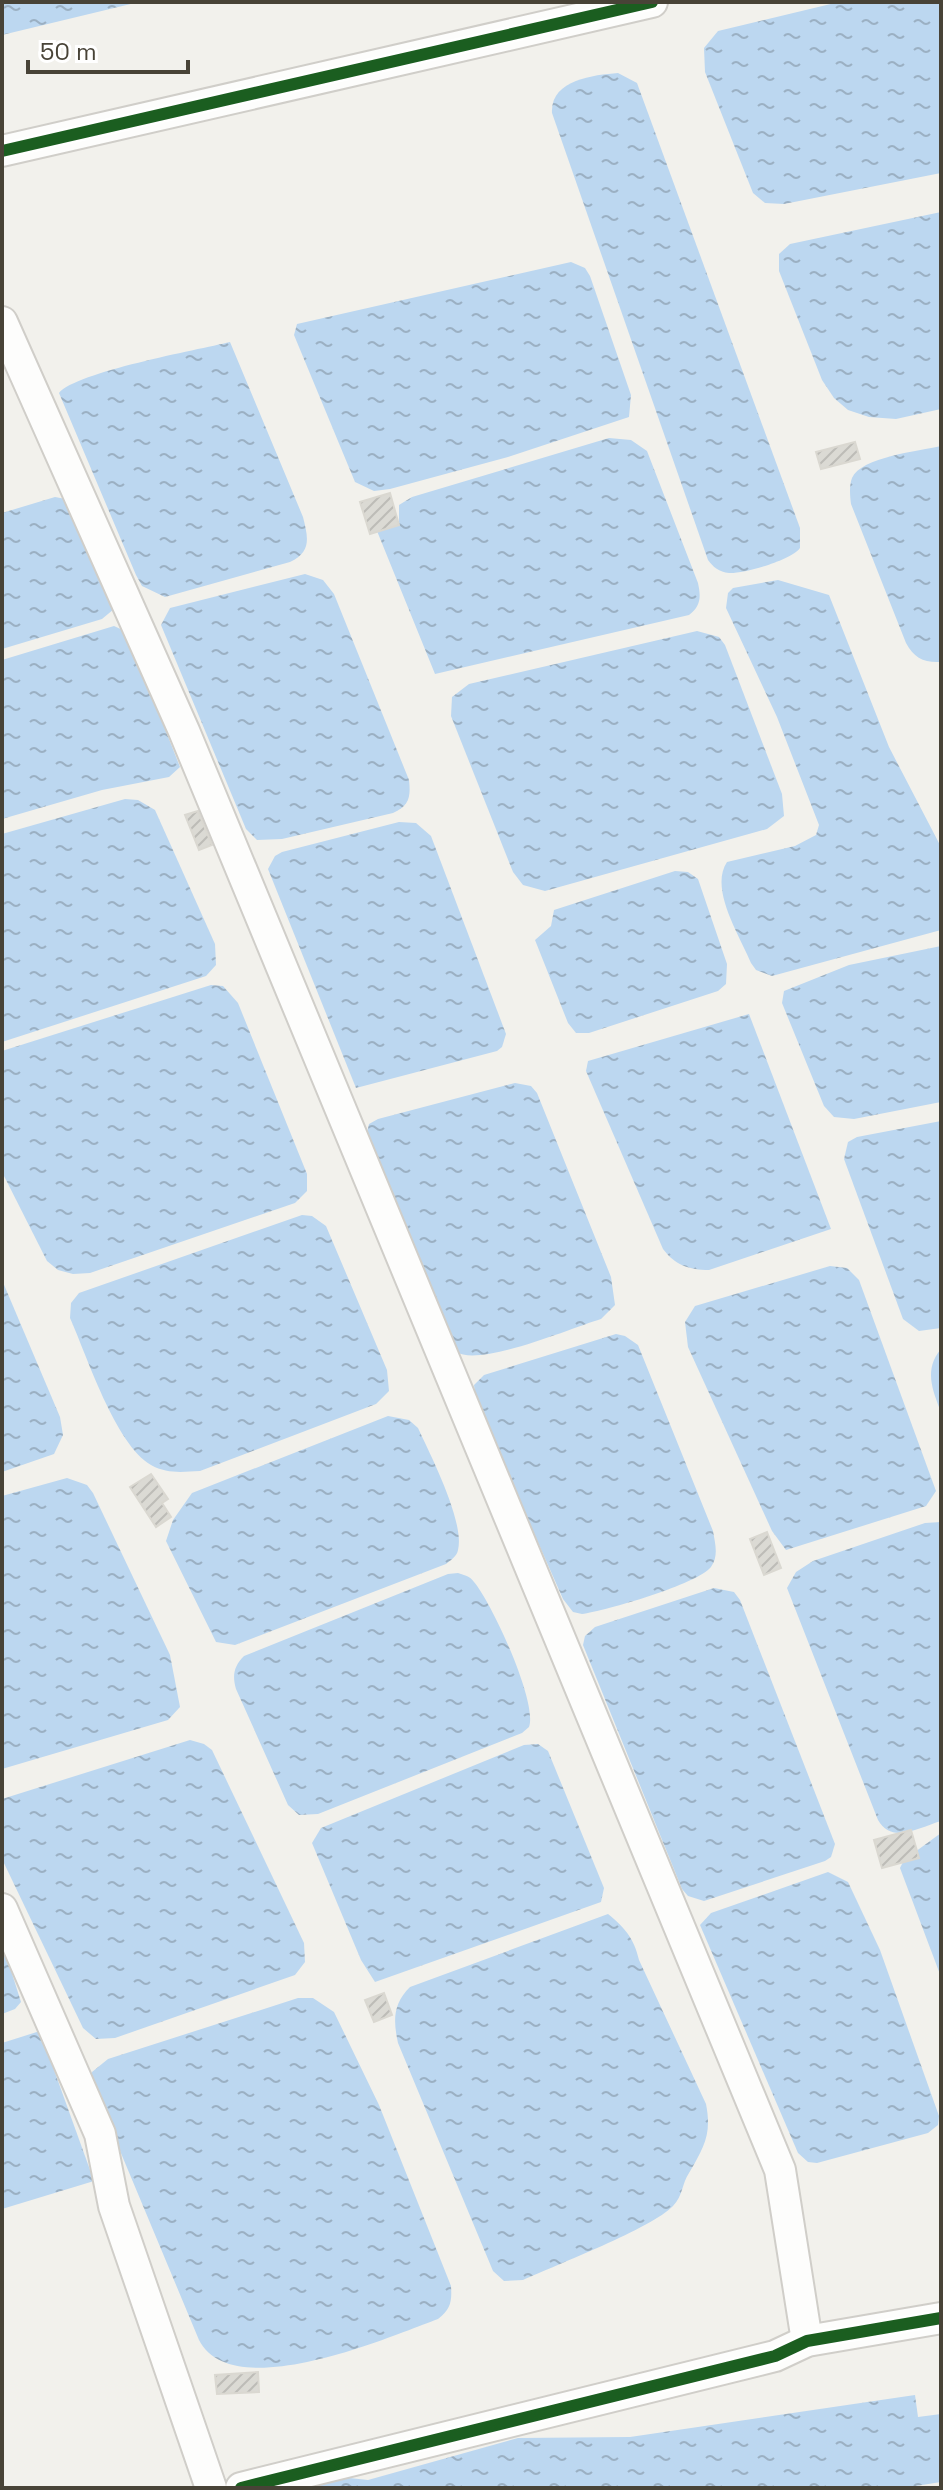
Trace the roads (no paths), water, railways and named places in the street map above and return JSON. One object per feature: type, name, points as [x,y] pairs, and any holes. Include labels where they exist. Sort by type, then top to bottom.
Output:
[{"type":"street","points":[[2,151],[652,2]]},
{"type":"street","points":[[2,322],[184,731],[780,2170],[807,2341]]},
{"type":"street","points":[[2,1909],[100,2134],[114,2206],[211,2488]]},
{"type":"street","points":[[241,2488],[775,2356],[807,2341],[941,2318]]},
{"type":"water","points":[[2,2],[139,2],[2,35]]},
{"type":"water","points":[[839,2],[941,2],[941,173],[784,204],[765,203],[753,193],[705,72],[704,48],[718,31]]},
{"type":"water","points":[[618,73],[637,83],[800,528],[800,548],[795,553],[756,569],[725,572],[708,560],[552,113],[553,102],[565,86],[597,75]]},
{"type":"water","points":[[941,212],[941,409],[896,419],[869,417],[848,410],[834,398],[822,380],[779,271],[779,254],[790,244]]},
{"type":"water","points":[[571,262],[585,268],[590,276],[631,395],[629,417],[508,457],[390,489],[374,491],[355,482],[294,335],[297,324]]},
{"type":"water","points":[[230,342],[303,517],[307,543],[302,554],[290,562],[165,597],[142,586],[136,575],[59,393],[88,377]]},
{"type":"water","points":[[609,438],[631,440],[647,451],[698,583],[700,597],[696,608],[689,615],[435,674],[377,531],[399,525],[399,505],[412,497]]},
{"type":"water","points":[[941,446],[941,662],[935,662],[916,656],[906,643],[851,504],[850,491],[852,478],[867,465],[892,456]]},
{"type":"water","points":[[55,497],[71,500],[114,609],[102,619],[2,649],[2,513]]},
{"type":"water","points":[[305,574],[323,580],[334,594],[409,780],[409,796],[406,804],[393,813],[282,839],[257,840],[246,829],[161,625],[170,608]]},
{"type":"water","points":[[778,580],[829,595],[889,747],[941,847],[941,930],[772,976],[756,970],[751,963],[728,912],[722,873],[727,862],[795,846],[816,835],[819,825],[777,717],[726,608],[728,593],[733,588]]},
{"type":"water","points":[[114,626],[127,632],[180,767],[169,777],[102,790],[2,819],[2,660]]},
{"type":"water","points":[[697,631],[719,637],[725,645],[782,794],[784,816],[767,829],[545,891],[523,885],[513,872],[451,716],[452,697],[469,684]]},
{"type":"water","points":[[125,799],[138,800],[155,810],[215,944],[216,965],[206,976],[2,1042],[2,834]]},
{"type":"water","points":[[399,822],[416,823],[431,836],[506,1034],[502,1047],[497,1051],[356,1088],[268,869],[275,856],[282,852]]},
{"type":"water","points":[[675,871],[688,872],[698,879],[727,964],[726,984],[718,991],[589,1033],[576,1033],[568,1023],[535,940],[551,926],[554,910]]},
{"type":"water","points":[[941,946],[941,1102],[854,1119],[834,1117],[824,1106],[782,1003],[784,991],[849,965]]},
{"type":"water","points":[[211,985],[223,986],[238,1003],[307,1174],[307,1191],[295,1203],[90,1273],[73,1274],[58,1270],[47,1261],[2,1172],[2,1051]]},
{"type":"water","points":[[749,1014],[831,1229],[709,1270],[689,1268],[672,1259],[663,1249],[586,1071],[588,1061]]},
{"type":"water","points":[[515,1083],[531,1086],[537,1093],[611,1277],[615,1305],[601,1319],[549,1337],[505,1351],[468,1355],[456,1352],[365,1140],[369,1124],[378,1119]]},
{"type":"water","points":[[941,1121],[941,1328],[919,1331],[903,1319],[844,1159],[848,1142],[857,1137]]},
{"type":"water","points":[[302,1215],[312,1216],[326,1226],[387,1370],[389,1391],[376,1404],[200,1471],[169,1471],[151,1465],[126,1439],[103,1398],[70,1318],[71,1303],[79,1293]]},
{"type":"water","points":[[830,1266],[847,1268],[859,1280],[936,1491],[926,1506],[786,1550],[772,1531],[688,1347],[685,1322],[695,1306]]},
{"type":"water","points":[[2,1280],[60,1417],[63,1435],[54,1454],[2,1472]]},
{"type":"water","points":[[616,1334],[638,1345],[713,1531],[716,1554],[711,1567],[689,1581],[610,1608],[582,1614],[573,1612],[563,1599],[476,1402],[474,1385],[484,1375]]},
{"type":"water","points":[[941,1349],[941,1412],[931,1372]]},
{"type":"water","points":[[388,1416],[409,1420],[418,1428],[452,1506],[459,1538],[455,1556],[446,1564],[235,1645],[216,1642],[166,1541],[173,1520],[192,1493]]},
{"type":"water","points":[[67,1478],[87,1485],[93,1493],[170,1655],[180,1707],[168,1720],[2,1769],[2,1496]]},
{"type":"water","points":[[941,1522],[941,1821],[907,1832],[891,1832],[878,1820],[787,1588],[796,1572],[813,1561],[925,1523]]},
{"type":"water","points":[[458,1573],[474,1582],[502,1631],[527,1697],[529,1727],[522,1733],[318,1814],[299,1815],[288,1805],[236,1689],[234,1675],[238,1663],[244,1656],[448,1574]]},
{"type":"water","points":[[714,1588],[734,1592],[740,1600],[835,1844],[831,1857],[825,1861],[704,1901],[688,1896],[682,1889],[583,1645],[585,1636],[595,1627]]},
{"type":"water","points":[[190,1740],[212,1750],[304,1943],[305,1962],[295,1975],[115,2038],[96,2039],[83,2028],[2,1859],[2,1799]]},
{"type":"water","points":[[538,1744],[548,1751],[604,1888],[601,1902],[375,1982],[361,1960],[312,1843],[321,1828],[524,1745]]},
{"type":"water","points":[[941,1833],[941,1977],[900,1868],[904,1860]]},
{"type":"water","points":[[828,1872],[848,1882],[880,1950],[939,2116],[938,2125],[928,2133],[817,2163],[808,2162],[798,2153],[700,1925],[711,1913]]},
{"type":"water","points":[[608,1914],[631,1939],[706,2104],[708,2124],[705,2140],[679,2198],[662,2215],[625,2235],[523,2280],[504,2281],[493,2271],[398,2043],[395,2027],[397,2006],[410,1987]]},
{"type":"water","points":[[2,1942],[21,2002],[15,2009],[2,2014]]},
{"type":"water","points":[[298,1998],[313,1998],[334,2012],[379,2105],[451,2286],[451,2300],[446,2312],[438,2319],[349,2351],[276,2367],[243,2367],[217,2359],[199,2340],[90,2079],[92,2072],[108,2059]]},
{"type":"water","points":[[40,2031],[94,2181],[2,2209],[2,2043]]},
{"type":"water","points":[[915,2395],[918,2417],[941,2414],[941,2482],[903,2488],[273,2488],[322,2475],[368,2480],[518,2438],[630,2437]]}]
